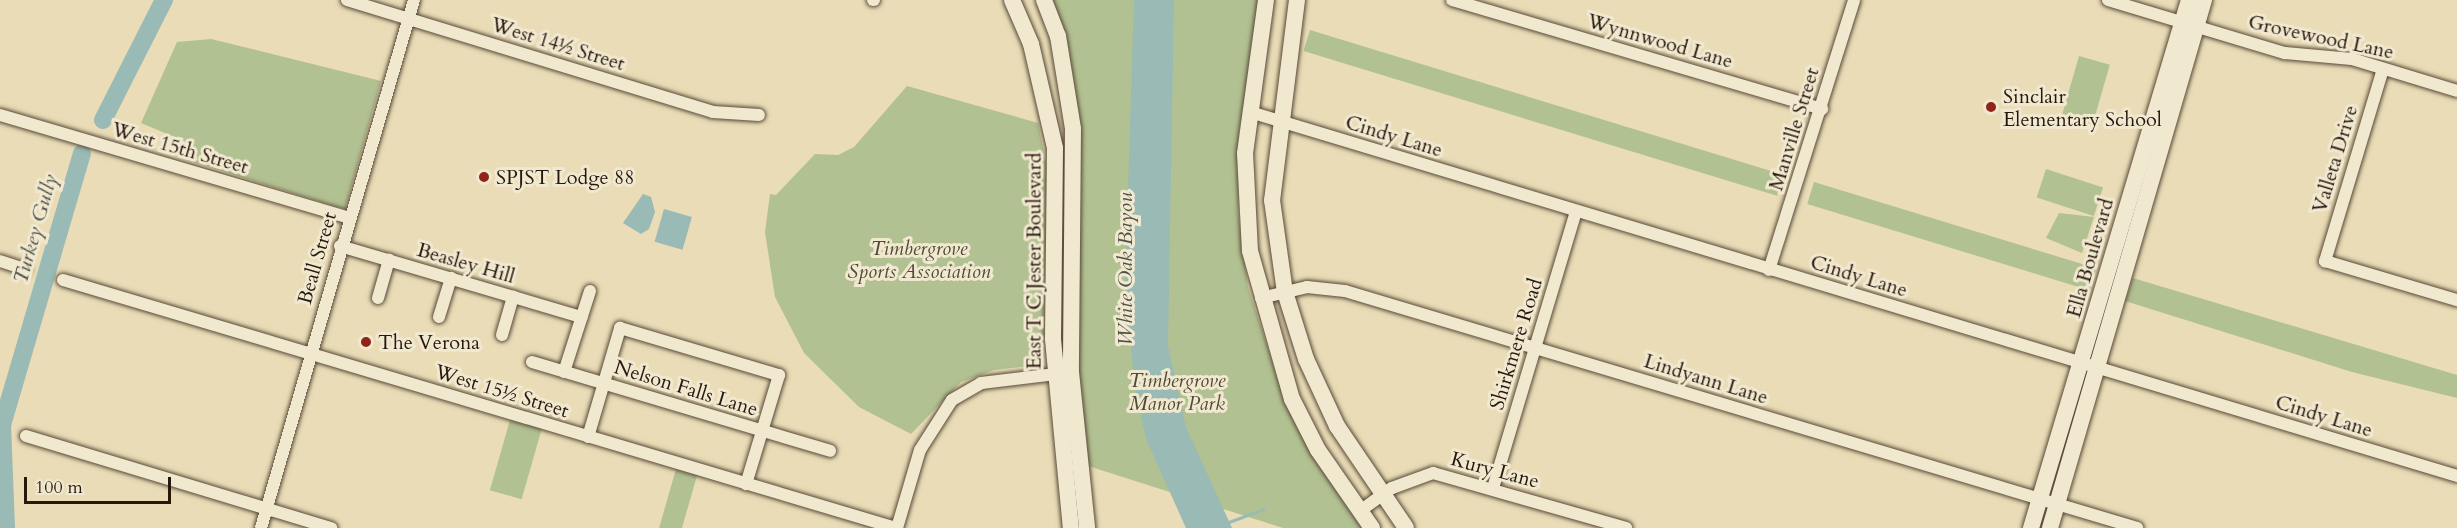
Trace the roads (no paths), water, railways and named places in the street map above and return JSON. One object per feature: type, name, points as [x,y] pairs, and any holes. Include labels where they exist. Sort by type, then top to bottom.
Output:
[{"type":"main road","name":"East T C Jester Boulevard","points":[[1012,0],[1034,54],[1055,148],[1071,528]]},
{"type":"main road","name":"East T C Jester Boulevard","points":[[1044,0],[1058,36],[1073,129],[1063,373],[1087,528]]},
{"type":"main road","points":[[1266,0],[1250,112],[1247,209],[1261,298],[1292,399],[1372,528]]},
{"type":"main road","points":[[1297,0],[1278,120],[1272,200],[1286,292],[1320,394],[1406,528]]},
{"type":"main road","name":"Ella Boulevard","points":[[2189,0],[2189,25]]},
{"type":"main road","name":"Ella Boulevard","points":[[2050,528],[2089,365],[2142,182],[2189,25],[2204,0]]},
{"type":"main road","name":"Ella Boulevard","points":[[2031,528],[2089,365]]},
{"type":"street","name":"West 14½ Street","points":[[347,0],[731,117],[759,115]]},
{"type":"street","name":"Beall Street","points":[[261,528],[340,246],[414,0]]},
{"type":"street","name":"Wynnwood Lane","points":[[1452,0],[1822,109]]},
{"type":"street","name":"Manville Street","points":[[1769,270],[1822,109],[1854,0]]},
{"type":"street","name":"Grovewood Lane","points":[[2108,0],[2285,53],[2352,59],[2457,91]]},
{"type":"street","name":"Valleta Drive","points":[[2383,69],[2325,261],[2457,300]]},
{"type":"street","name":"Cindy Lane","points":[[1250,112],[2457,476]]},
{"type":"street","name":"West 15th Street","points":[[0,115],[349,218]]},
{"type":"street","name":"Shirkmere Road","points":[[1493,488],[1576,212]]},
{"type":"street","name":"Beasley Hill","points":[[340,246],[582,317]]},
{"type":"street","points":[[378,298],[389,260]]},
{"type":"street","points":[[0,261],[26,269]]},
{"type":"street","points":[[439,317],[451,278]]},
{"type":"street","name":"West 15½ Street","points":[[63,280],[897,528]]},
{"type":"street","name":"Lindyann Lane","points":[[1261,298],[1307,287],[1345,291],[2137,528]]},
{"type":"street","points":[[564,372],[590,291]]},
{"type":"street","points":[[502,335],[513,297]]},
{"type":"street","points":[[588,437],[620,328],[779,375],[746,484]]},
{"type":"street","name":"Nelson Falls Lane","points":[[532,362],[830,451]]},
{"type":"street","points":[[897,528],[920,450],[952,400],[981,383],[1063,373]]},
{"type":"street","points":[[26,436],[331,528]]},
{"type":"street","name":"Kury Lane","points":[[1360,511],[1383,495],[1433,473],[1493,488],[1626,528]]},
{"type":"water","name":"White Oak Bayou","points":[[1134,0],[1174,0],[1168,346],[1186,427],[1232,528],[1186,528],[1146,439],[1135,389],[1125,283]]},
{"type":"water","points":[[643,194],[651,197],[655,212],[649,229],[641,234],[623,223]]},
{"type":"water","points":[[664,209],[692,217],[683,250],[655,242]]},
{"type":"waterway","name":"Turkey Gully","points":[[103,120],[164,0]]},
{"type":"waterway","name":"Turkey Gully","points":[[6,528],[2,425],[82,154]]},
{"type":"waterway","points":[[1226,523],[1264,509]]},
{"type":"place","name":"Sinclair Elementary School","points":[[1991,107]]},
{"type":"place","name":"SPJST Lodge 88","points":[[484,177]]},
{"type":"place","name":"The Verona","points":[[366,342]]},
{"type":"park label","name":"Timbergrove Sports Association","points":[[919,260]]},
{"type":"park label","name":"Timbergrove Manor Park","points":[[1177,392]]}]
